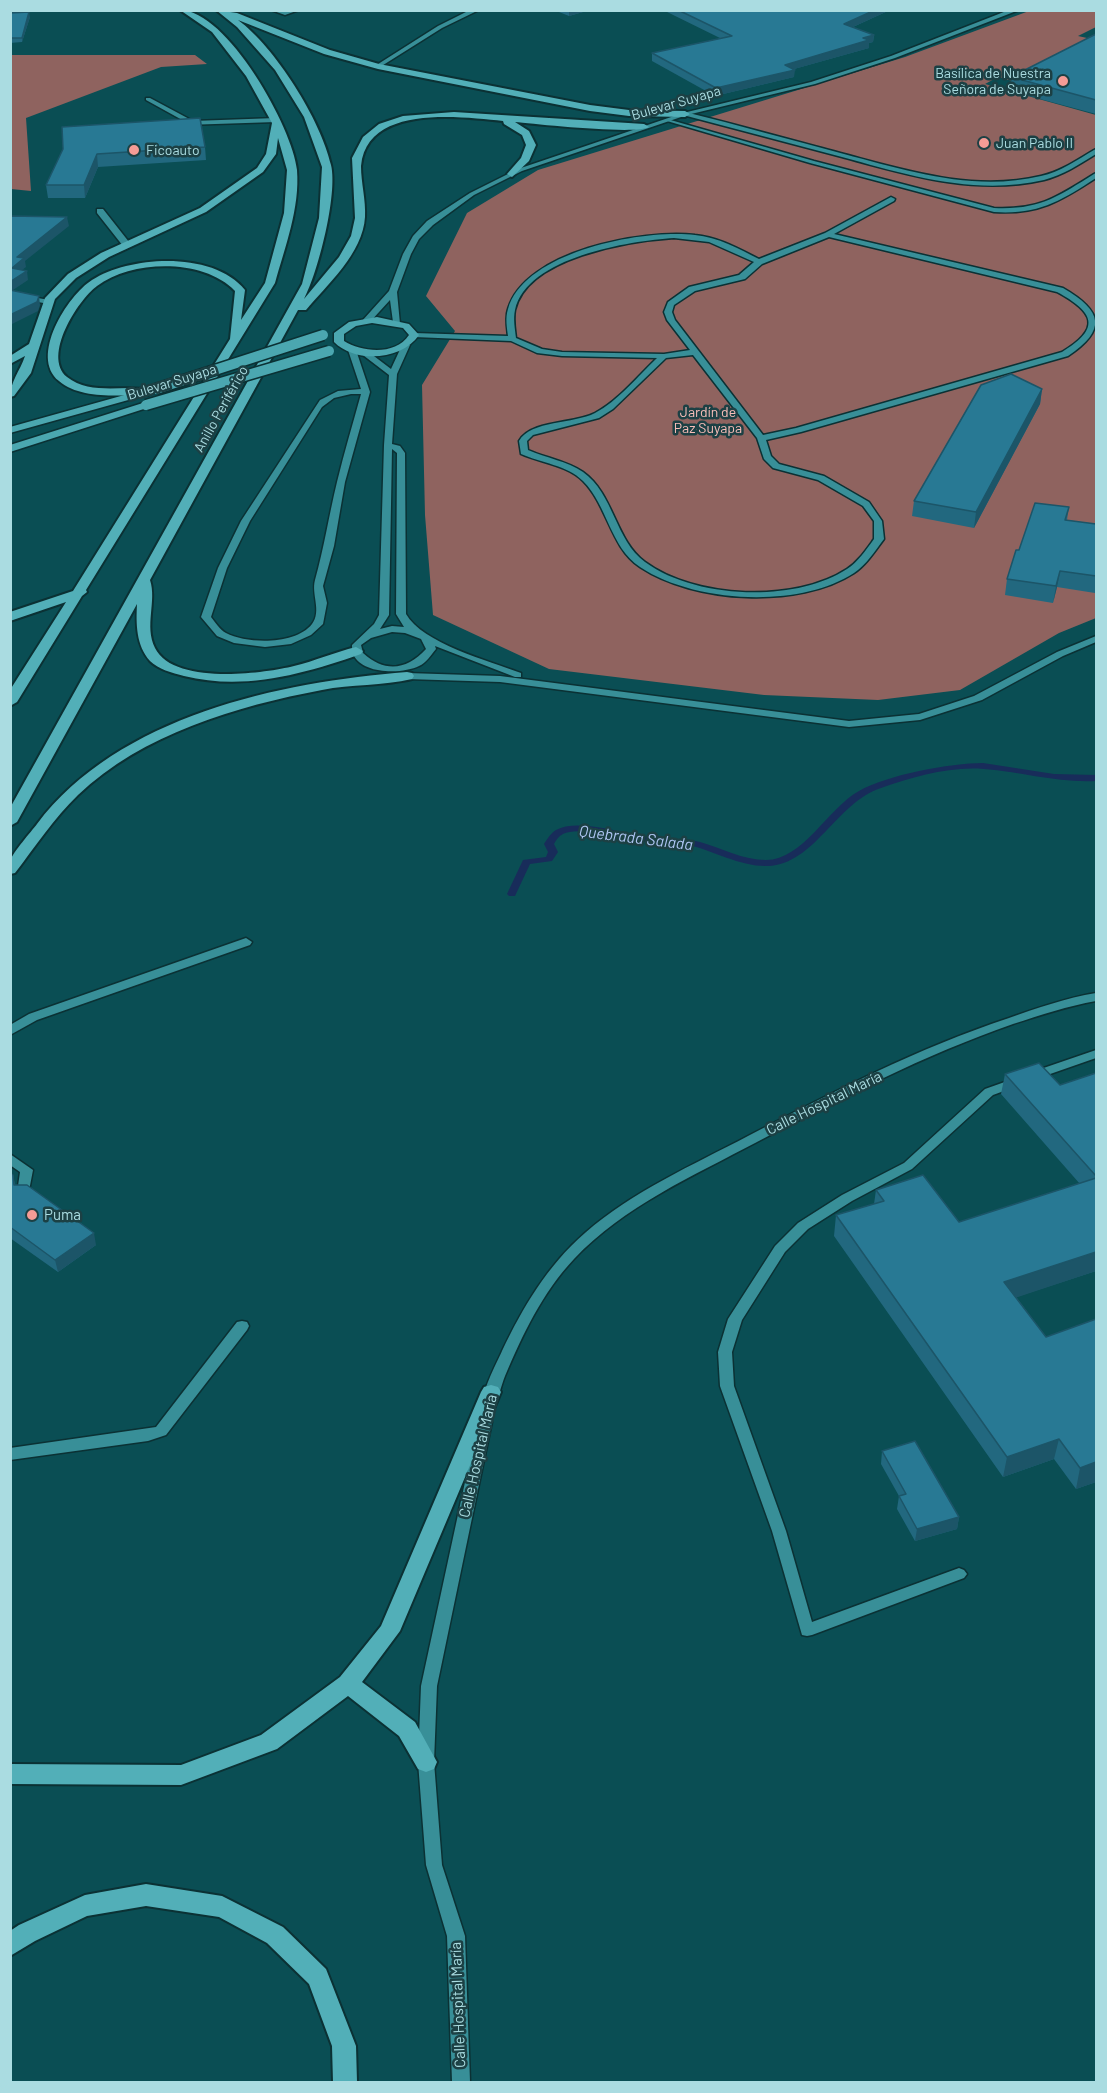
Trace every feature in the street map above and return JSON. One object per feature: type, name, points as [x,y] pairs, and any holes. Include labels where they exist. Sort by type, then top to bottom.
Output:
[{"type":"highway","name":"Anillo Periférico","points":[[10,702],[81,592],[270,283],[288,218],[292,169],[276,120],[248,73],[215,30],[184,10]]},
{"type":"highway","name":"Anillo Periférico","points":[[10,822],[307,284],[324,218],[327,167],[309,117],[279,69],[240,25],[221,10]]},
{"type":"highway","points":[[221,10],[327,52],[378,66],[590,108],[629,113],[685,114]]},
{"type":"highway","points":[[281,331],[346,253],[359,227],[357,161],[360,146],[373,132],[395,121],[450,114],[644,127]]},
{"type":"highway","points":[[494,118],[522,129],[528,135],[532,150],[527,160],[512,174]]},
{"type":"highway","points":[[10,394],[25,374],[49,302],[72,276],[126,244],[203,210],[261,170],[271,154],[276,120]]},
{"type":"highway","points":[[152,390],[82,388],[62,379],[54,369],[51,349],[77,298],[93,283],[114,272],[181,265],[227,278],[240,290],[233,346]]},
{"type":"highway","points":[[10,361],[34,345]]},
{"type":"highway","points":[[145,578],[144,635],[155,657],[171,668],[216,678],[245,678],[280,674],[318,665],[356,651]]},
{"type":"highway","points":[[10,617],[81,592]]},
{"type":"highway","points":[[389,669],[406,676]]},
{"type":"highway","points":[[10,870],[56,811],[81,784],[140,746],[201,719],[276,695],[356,681],[406,676]]},
{"type":"highway","points":[[10,1774],[181,1775],[269,1742],[348,1684],[389,1630],[491,1392]]},
{"type":"highway","points":[[348,1684],[407,1729],[426,1762]]},
{"type":"highway","points":[[10,1945],[27,1933],[85,1906],[146,1895],[222,1906],[275,1935],[318,1977],[344,2046],[345,2082]]},
{"type":"main road","name":"Bulevar Suyapa","points":[[10,430],[152,390],[366,321],[397,322]]},
{"type":"main road","points":[[397,322],[406,326],[414,335],[406,345]]},
{"type":"main road","points":[[344,328],[337,337],[353,350]]},
{"type":"main road","name":"Bulevar Suyapa","points":[[10,449],[146,405],[329,351],[387,352],[406,345]]},
{"type":"street","points":[[10,11],[21,10]]},
{"type":"street","points":[[274,10],[285,13],[296,10]]},
{"type":"street","points":[[378,66],[440,27],[476,10]]},
{"type":"street","name":"Bulevar Suyapa","points":[[366,321],[393,292],[407,254],[416,238],[430,223],[472,195],[512,174],[685,114],[813,82],[893,57],[1016,10]]},
{"type":"street","points":[[148,99],[192,123]]},
{"type":"street","points":[[685,114],[911,173],[975,184],[1000,184],[1044,178],[1061,172],[1096,151]]},
{"type":"street","points":[[180,123],[276,120]]},
{"type":"street","points":[[669,120],[834,168],[994,210],[1018,212],[1047,206],[1096,175]]},
{"type":"street","points":[[664,356],[603,412],[579,422],[541,428],[530,433],[523,439],[521,446],[524,452],[578,471],[588,481],[628,549],[642,565],[674,580],[697,588],[729,594],[760,595],[791,592],[825,583],[852,570],[879,539],[878,521],[866,504],[821,478],[776,466],[767,458],[761,438],[671,320],[668,312],[671,304],[692,289],[742,277],[759,262],[828,235],[891,199]]},
{"type":"street","points":[[100,212],[126,244]]},
{"type":"street","points":[[761,438],[798,430],[1065,354],[1080,347],[1096,330],[1096,319],[1091,309],[1060,290],[828,235]]},
{"type":"street","points":[[512,339],[512,307],[522,289],[549,267],[608,245],[641,239],[695,237],[718,243],[759,262]]},
{"type":"street","name":"Bulevar Suyapa","points":[[393,292],[397,322]]},
{"type":"street","points":[[10,295],[49,302]]},
{"type":"street","points":[[414,335],[512,339],[540,351],[562,354],[664,356],[695,352]]},
{"type":"street","points":[[406,345],[393,374],[388,445],[384,615],[378,626],[358,643],[356,651],[358,658],[366,664],[389,669],[418,664],[427,657],[431,649],[429,641]]},
{"type":"street","points":[[353,350],[393,374]]},
{"type":"street","points":[[353,350],[366,392],[341,482],[329,546],[318,586],[322,603],[318,624],[308,633],[288,642],[265,644],[234,640],[220,634],[206,617],[210,598],[240,532],[324,400],[338,392],[366,392]]},
{"type":"street","points":[[388,445],[397,448],[401,453],[401,614],[407,625],[459,661],[545,684]]},
{"type":"street","points":[[367,636],[392,629],[419,633]]},
{"type":"street","points":[[406,676],[500,679],[849,724],[920,717],[978,698],[1060,654],[1096,639]]},
{"type":"street","points":[[435,676],[459,661]]},
{"type":"street","points":[[10,1031],[33,1017],[246,942]]},
{"type":"street","name":"Calle Hospital María","points":[[461,2082],[456,1936],[434,1865],[426,1762],[429,1686],[491,1392],[528,1310],[546,1282],[589,1236],[621,1210],[650,1193],[814,1106],[910,1061],[998,1025],[1096,997]]},
{"type":"street","points":[[959,1574],[807,1630],[780,1531],[728,1386],[725,1352],[728,1336],[752,1290],[780,1250],[803,1226],[847,1198],[908,1166],[989,1092],[1096,1054]]},
{"type":"street","points":[[10,1158],[27,1170],[23,1193]]},
{"type":"street","points":[[10,1454],[148,1435],[160,1431],[168,1424],[242,1326]]},
{"type":"green space","name":"Jardín de Paz Suyapa","points":[[1029,11],[1096,11],[1096,27],[1078,36],[1096,40],[1023,84],[998,77],[985,84],[1096,115],[1096,618],[1059,633],[960,690],[878,700],[764,695],[549,669],[433,615],[425,515],[422,385],[455,331],[426,296],[467,213],[538,170],[905,57]]},
{"type":"green space","points":[[11,55],[195,55],[207,64],[161,67],[26,118],[31,191],[11,189]]},
{"type":"building","points":[[678,10],[875,10],[844,24],[874,35],[863,38],[869,40],[785,65],[795,70],[716,88],[652,53],[732,36]]},
{"type":"building","points":[[29,12],[22,38],[10,38],[10,13]]},
{"type":"building","points":[[1096,34],[1096,100],[1011,77]]},
{"type":"building","points":[[200,118],[205,147],[97,154],[84,185],[46,185],[63,149],[62,127]]},
{"type":"building","points":[[10,216],[67,217],[17,257],[24,258],[12,268],[27,271],[10,282]]},
{"type":"building","points":[[10,290],[39,296],[37,302],[10,315]]},
{"type":"building","points":[[1011,374],[1042,389],[976,512],[914,501],[981,385]]},
{"type":"building","points":[[1035,503],[1069,507],[1065,520],[1096,524],[1096,576],[1060,571],[1056,586],[1007,579]]},
{"type":"building","points":[[1039,1063],[1060,1085],[1096,1073],[1096,1176],[1005,1074]]},
{"type":"building","name":"Puma","points":[[10,1173],[13,1175],[14,1185],[27,1185],[94,1233],[55,1260],[10,1227]]},
{"type":"building","points":[[923,1175],[959,1222],[1096,1178],[1096,1252],[1004,1282],[1046,1337],[1096,1319],[1096,1462],[1080,1468],[1059,1439],[1007,1457],[836,1215],[884,1201],[876,1190]]},
{"type":"building","points":[[915,1441],[959,1517],[917,1529],[899,1496],[906,1494],[882,1451]]},
{"type":"waterway","name":"Quebrada Salada","points":[[512,894],[526,862],[549,859],[553,852],[549,844],[556,835],[565,830],[585,829],[655,841],[687,842],[746,860],[766,863],[780,861],[805,846],[840,810],[863,792],[905,778],[971,766],[1054,777],[1096,778]]},
{"type":"place","name":"Basílica de Nuestra Señora de Suyapa","points":[[1063,81]]},
{"type":"place","name":"Juan Pablo II","points":[[984,143]]},
{"type":"place","name":"Ficoauto","points":[[134,150]]},
{"type":"place","name":"Puma","points":[[32,1215]]}]
